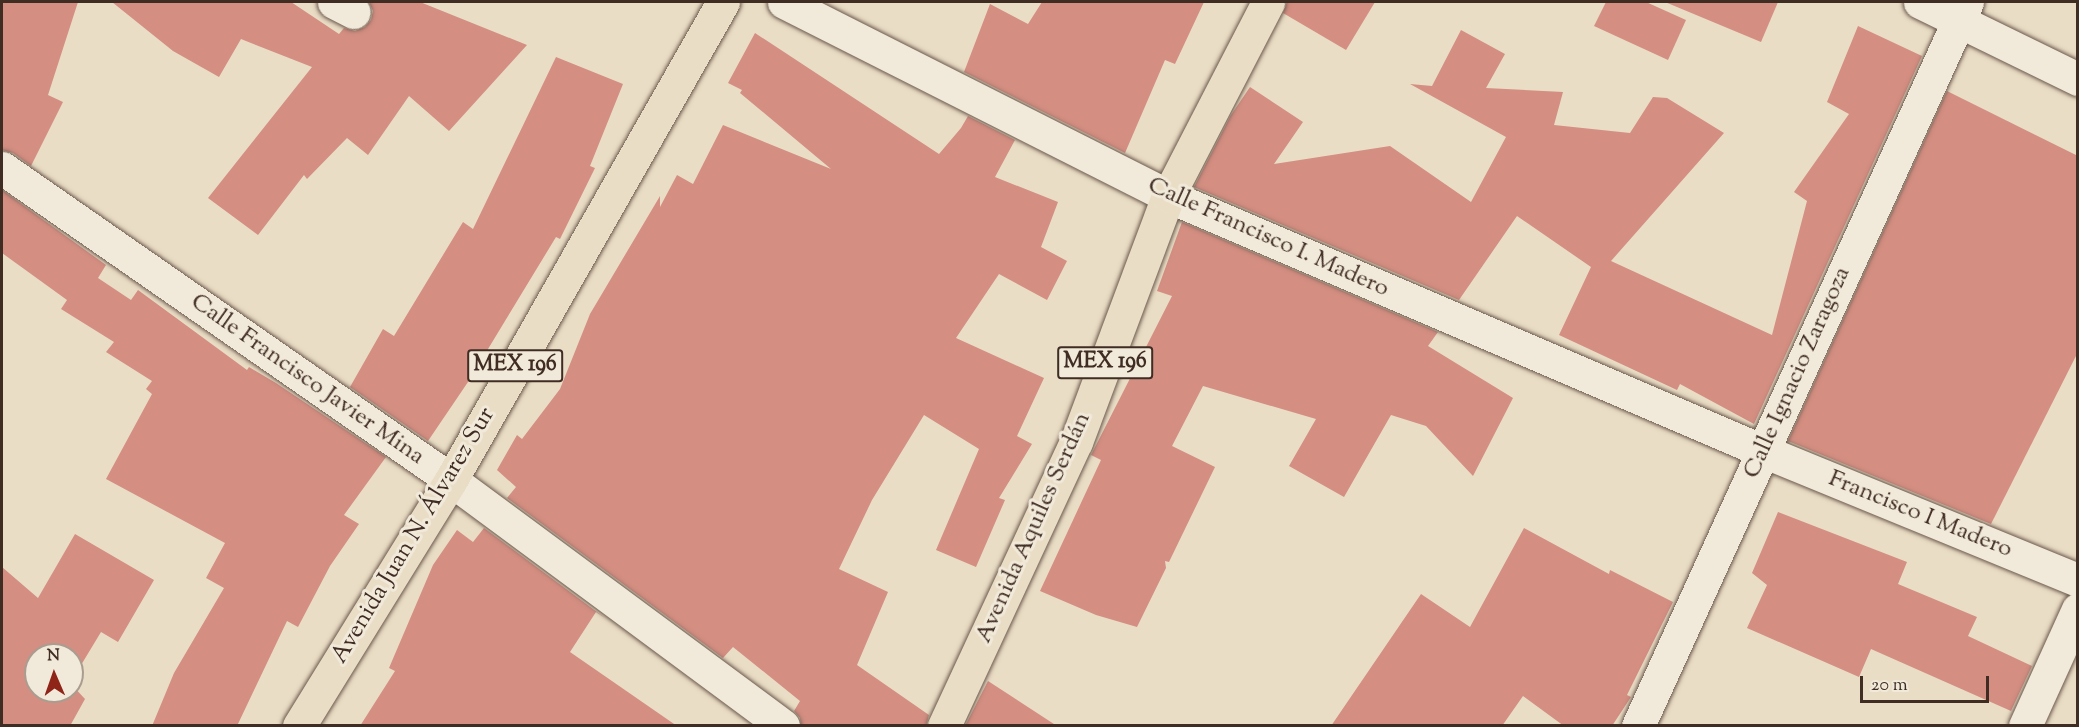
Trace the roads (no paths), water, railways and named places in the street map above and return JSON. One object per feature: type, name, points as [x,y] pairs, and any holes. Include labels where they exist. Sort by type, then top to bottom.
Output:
[{"type":"main road","name":"Avenida Juan N. Álvarez Sur","points":[[299,726],[451,480],[723,2]]},
{"type":"main road","name":"Avenida Aquiles Serdán","points":[[944,726],[1076,442],[1168,196],[1268,2]]},
{"type":"street","name":"Calle Francisco I. Madero","points":[[784,2],[1168,196],[1763,451]]},
{"type":"street","points":[[1920,2],[1963,11],[2078,79]]},
{"type":"street","name":"Calle Ignacio Zaragoza","points":[[1638,726],[1963,11]]},
{"type":"street","name":"Calle Francisco Javier Mina","points":[[2,168],[451,480],[783,726]]},
{"type":"street","name":"Francisco I Madero","points":[[1763,451],[2078,580]]},
{"type":"street","points":[[2025,726],[2078,609]]}]
